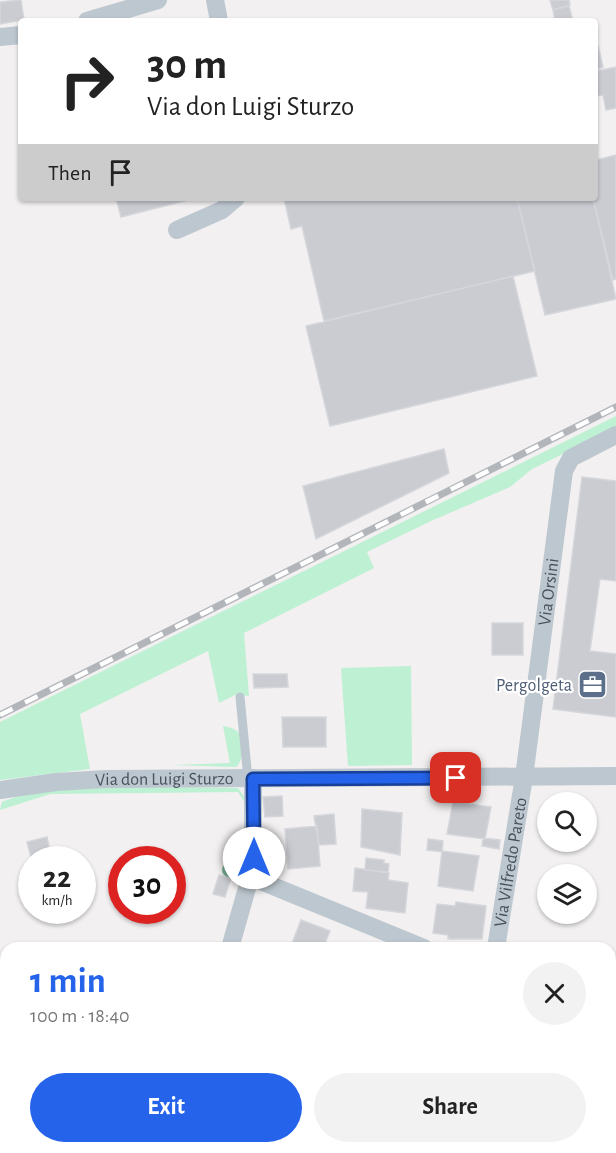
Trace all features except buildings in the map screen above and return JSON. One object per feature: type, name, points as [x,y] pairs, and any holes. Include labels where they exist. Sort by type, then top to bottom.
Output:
[{"type":"street","points":[[97,18],[158,0]]},
{"type":"street","points":[[215,0],[218,18]]},
{"type":"street","points":[[0,37],[18,35]]},
{"type":"street","points":[[177,230],[222,210],[232,201]]},
{"type":"street","name":"Via Orsini","points":[[524,777],[565,465],[571,458],[616,435]]},
{"type":"street","name":"Via don Luigi Sturzo","points":[[0,790],[33,784],[106,779],[616,776]]},
{"type":"street","name":"Via Vilfredo Pareto","points":[[497,942],[524,777]]},
{"type":"street","points":[[232,942],[251,877],[254,848],[250,779]]},
{"type":"street","points":[[251,877],[409,942]]},
{"type":"lane","points":[[240,697],[250,779]]},
{"type":"green space","points":[[616,416],[616,428],[532,469],[510,487],[367,552],[374,568],[244,633],[249,696],[235,695],[219,703],[208,651],[80,714],[90,769],[0,780],[0,722]]},
{"type":"green space","points":[[411,666],[412,765],[348,766],[341,668]]},
{"type":"green space","points":[[223,726],[237,731],[242,739],[242,755],[236,767],[172,765],[230,763]]},
{"type":"green space","points":[[64,788],[238,788],[245,798],[244,801],[238,792],[50,794],[0,810],[2,802],[21,795]]},
{"type":"railway","points":[[0,715],[616,407]]},
{"type":"place","name":"Pergolgeta","points":[[593,685]]},
{"type":"route","points":[[254,858],[253,779],[456,778]]}]
